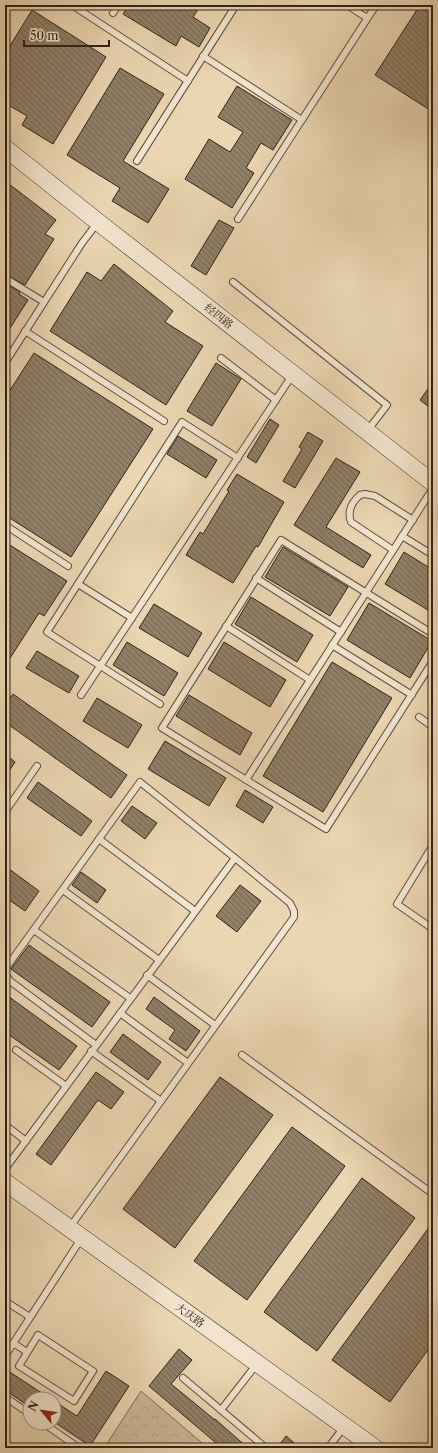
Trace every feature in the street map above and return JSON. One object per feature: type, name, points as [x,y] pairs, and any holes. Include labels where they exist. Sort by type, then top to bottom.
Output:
[{"type":"street","name":"经四路","points":[[5,148],[433,483]]},
{"type":"street","name":"大庆路","points":[[5,1182],[375,1448]]},
{"type":"lane","points":[[72,5],[188,81]]},
{"type":"lane","points":[[113,13],[118,5]]},
{"type":"lane","points":[[137,161],[236,5]]},
{"type":"lane","points":[[347,5],[368,18]]},
{"type":"lane","points":[[238,219],[376,5]]},
{"type":"lane","points":[[204,56],[302,120]]},
{"type":"lane","points":[[5,363],[82,243],[98,222]]},
{"type":"lane","points":[[5,278],[44,302]]},
{"type":"lane","points":[[233,282],[387,405],[367,432]]},
{"type":"lane","points":[[25,331],[164,421]]},
{"type":"lane","points":[[221,358],[276,400]]},
{"type":"lane","points":[[81,695],[293,374]]},
{"type":"lane","points":[[160,704],[47,632],[182,422],[238,458]]},
{"type":"lane","points":[[246,780],[433,488]]},
{"type":"lane","points":[[393,550],[351,522],[349,517],[352,505],[360,495],[371,494],[412,520]]},
{"type":"lane","points":[[5,525],[68,566]]},
{"type":"lane","points":[[402,536],[433,555]]},
{"type":"lane","points":[[433,634],[281,540],[162,728],[326,829],[433,662]]},
{"type":"lane","points":[[256,578],[341,632]]},
{"type":"lane","points":[[78,584],[132,618]]},
{"type":"lane","points":[[226,626],[310,680]]},
{"type":"lane","points":[[332,645],[412,695]]},
{"type":"lane","points":[[418,717],[433,727]]},
{"type":"lane","points":[[5,812],[37,766]]},
{"type":"lane","points":[[5,1356],[30,1317],[76,1233],[161,1101],[294,917],[294,911],[290,903],[140,782],[6,968],[6,975],[10,981],[96,1045]]},
{"type":"lane","points":[[99,839],[195,911]]},
{"type":"lane","points":[[433,845],[431,853],[397,904],[433,929]]},
{"type":"lane","points":[[5,1169],[235,858]]},
{"type":"lane","points":[[63,890],[159,960]]},
{"type":"lane","points":[[34,930],[130,998]]},
{"type":"lane","points":[[147,976],[215,1025]]},
{"type":"lane","points":[[120,1013],[188,1063]]},
{"type":"lane","points":[[16,1050],[66,1086]]},
{"type":"lane","points":[[91,1051],[161,1101]]},
{"type":"lane","points":[[242,1055],[433,1194]]},
{"type":"lane","points":[[5,1125],[26,1141]]},
{"type":"lane","points":[[5,1301],[30,1317]]},
{"type":"lane","points":[[38,1335],[93,1370],[74,1401],[19,1366],[28,1352],[38,1335]]},
{"type":"lane","points":[[13,1343],[28,1352]]},
{"type":"lane","points":[[221,1410],[257,1364]]},
{"type":"lane","points":[[183,1378],[266,1448]]},
{"type":"lane","points":[[5,1397],[22,1409]]},
{"type":"lane","points":[[328,1448],[345,1426]]},
{"type":"lane","points":[[55,1431],[79,1448]]},
{"type":"green space","points":[[141,1391],[208,1448],[104,1448]]},
{"type":"building","points":[[129,5],[201,5],[193,17],[210,28],[199,47],[181,36],[176,46],[123,14]]},
{"type":"building","points":[[420,5],[433,5],[433,112],[375,75]]},
{"type":"building","points":[[32,10],[106,57],[53,144],[22,125],[27,116],[5,103],[5,54]]},
{"type":"building","points":[[120,68],[164,94],[123,161],[169,189],[148,223],[112,201],[120,188],[67,155]]},
{"type":"building","points":[[237,86],[292,120],[273,150],[261,143],[246,168],[254,173],[232,208],[185,179],[209,139],[230,152],[243,132],[218,117]]},
{"type":"building","points":[[5,181],[56,220],[45,234],[54,239],[25,285],[5,274]]},
{"type":"building","points":[[219,220],[234,228],[206,275],[191,266]]},
{"type":"building","points":[[114,264],[173,311],[165,322],[203,346],[166,405],[50,331],[87,272],[101,281]]},
{"type":"building","points":[[5,283],[20,292],[19,294],[28,300],[5,336]]},
{"type":"building","points":[[34,353],[153,429],[71,557],[5,515],[5,398]]},
{"type":"building","points":[[216,363],[241,379],[212,426],[187,411]]},
{"type":"building","points":[[428,389],[433,393],[433,410],[420,400]]},
{"type":"building","points":[[270,419],[279,425],[256,463],[247,457]]},
{"type":"building","points":[[308,432],[323,441],[295,488],[283,481],[302,449],[299,447]]},
{"type":"building","points":[[178,436],[217,460],[206,478],[167,454]]},
{"type":"building","points":[[336,458],[360,472],[326,527],[371,555],[363,568],[294,525]]},
{"type":"building","points":[[237,474],[284,502],[258,547],[256,546],[233,583],[186,555],[200,532],[203,534],[229,491],[227,490]]},
{"type":"building","points":[[5,542],[67,581],[44,616],[39,613],[5,666]]},
{"type":"building","points":[[283,547],[348,587],[330,616],[265,577]]},
{"type":"building","points":[[404,552],[433,570],[433,613],[385,584]]},
{"type":"building","points":[[251,597],[313,635],[297,662],[235,624]]},
{"type":"building","points":[[369,603],[432,641],[410,678],[347,640]]},
{"type":"building","points":[[154,604],[202,633],[188,657],[139,628]]},
{"type":"building","points":[[127,642],[178,673],[164,696],[113,665]]},
{"type":"building","points":[[224,642],[286,680],[270,707],[208,669]]},
{"type":"building","points":[[37,651],[79,676],[69,693],[26,668]]},
{"type":"building","points":[[332,662],[392,698],[323,812],[263,776]]},
{"type":"building","points":[[13,694],[127,775],[111,798],[5,722],[5,705]]},
{"type":"building","points":[[189,695],[252,733],[240,755],[176,716]]},
{"type":"building","points":[[97,698],[142,725],[128,748],[83,721]]},
{"type":"building","points":[[165,741],[226,778],[209,806],[148,769]]},
{"type":"building","points":[[5,754],[15,762],[5,777]]},
{"type":"building","points":[[38,782],[92,821],[81,836],[27,798]]},
{"type":"building","points":[[245,790],[273,807],[263,823],[236,806]]},
{"type":"building","points":[[132,806],[157,823],[145,839],[121,821]]},
{"type":"building","points":[[5,866],[39,891],[25,911],[5,897]]},
{"type":"building","points":[[81,872],[106,890],[97,903],[72,885]]},
{"type":"building","points":[[240,885],[261,901],[237,932],[216,916]]},
{"type":"building","points":[[29,945],[110,1002],[92,1027],[11,969]]},
{"type":"building","points":[[5,994],[77,1046],[59,1070],[5,1032]]},
{"type":"building","points":[[154,997],[200,1031],[186,1051],[169,1039],[175,1030],[146,1009]]},
{"type":"building","points":[[123,1034],[161,1062],[148,1080],[110,1052]]},
{"type":"building","points":[[96,1072],[124,1092],[111,1109],[98,1100],[51,1165],[36,1154]]},
{"type":"building","points":[[220,1077],[273,1115],[175,1248],[123,1209]]},
{"type":"building","points":[[292,1127],[345,1166],[247,1300],[194,1261]]},
{"type":"building","points":[[362,1178],[415,1218],[317,1351],[264,1312]]},
{"type":"building","points":[[433,1222],[433,1343],[390,1402],[332,1360]]},
{"type":"building","points":[[179,1349],[192,1360],[171,1384],[215,1419],[248,1448],[222,1448],[149,1386]]},
{"type":"building","points":[[5,1369],[39,1391],[22,1391],[22,1402],[5,1390]]},
{"type":"building","points":[[106,1371],[129,1386],[90,1446],[62,1427],[62,1406],[77,1416]]},
{"type":"building","points":[[286,1436],[300,1448],[277,1448]]}]
